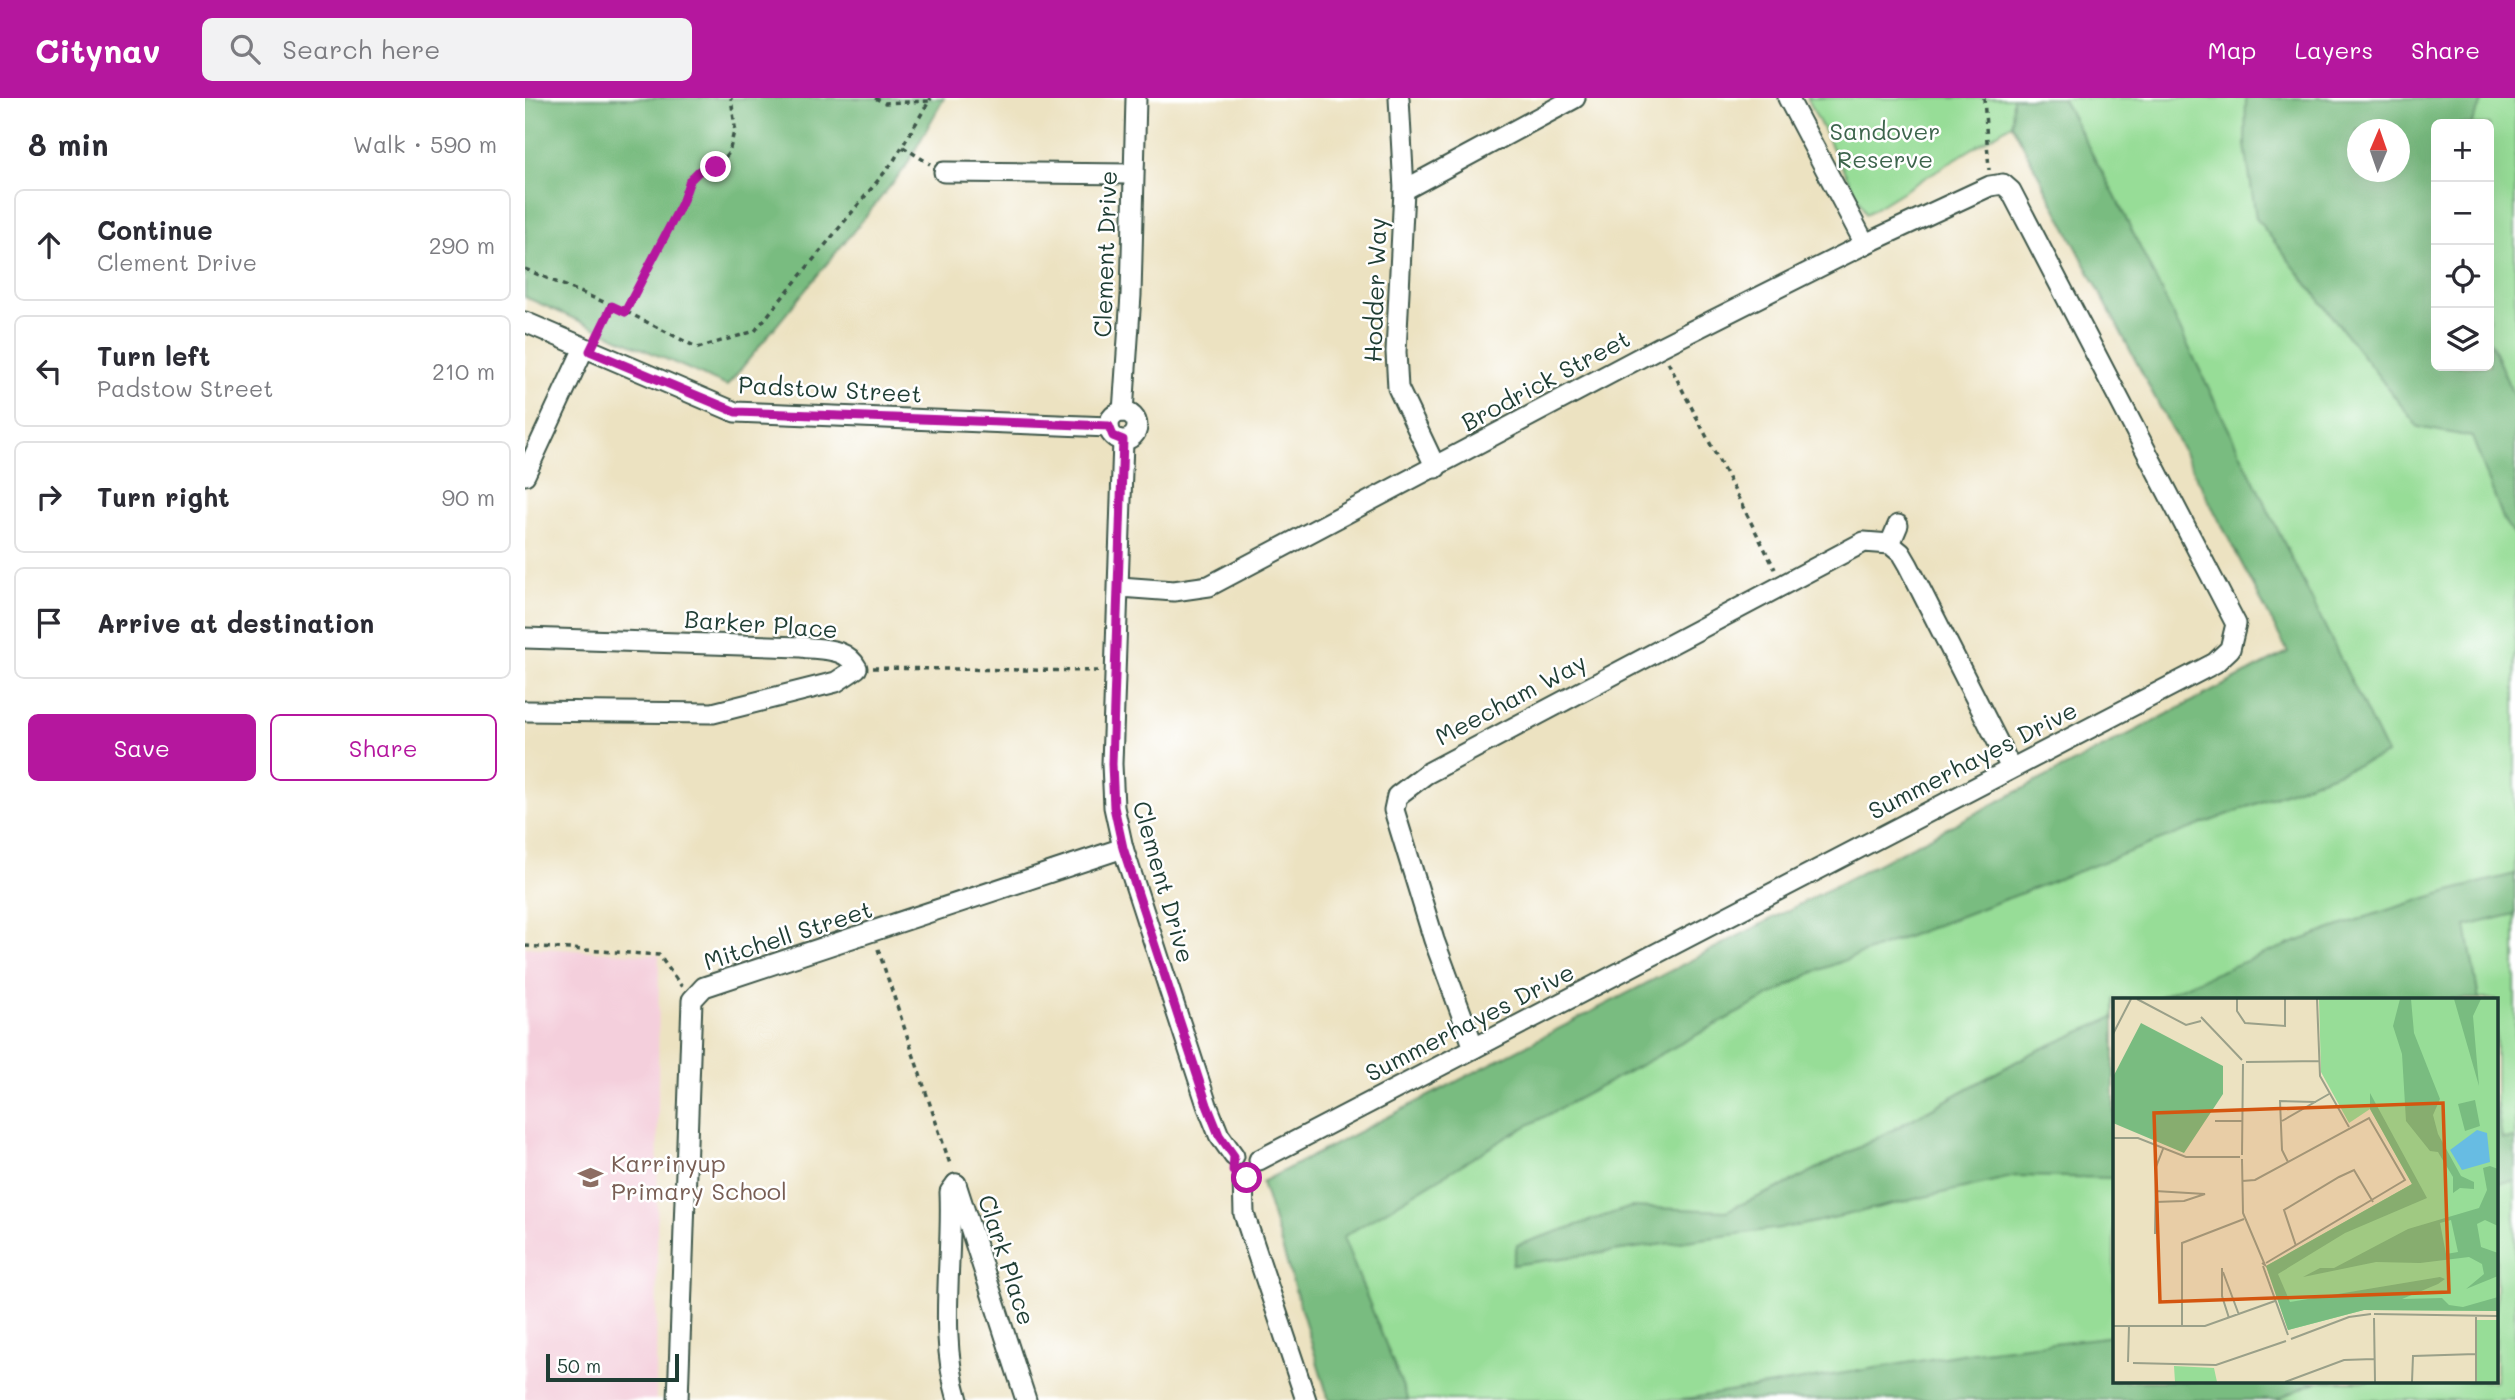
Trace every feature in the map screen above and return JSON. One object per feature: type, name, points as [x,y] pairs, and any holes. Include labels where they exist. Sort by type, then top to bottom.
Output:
[{"type":"street","name":"Clement Drive","points":[[1136,98],[1131,295],[1123,412],[1111,418],[1116,433],[1120,587],[1112,764],[1114,807],[1123,848],[1207,1105],[1219,1135],[1234,1156]]},
{"type":"street","name":"Hodder Way","points":[[1399,98],[1404,190],[1396,352],[1398,388],[1436,468]]},
{"type":"street","name":"Hodder Way","points":[[1404,190],[1575,98]]},
{"type":"street","points":[[1788,98],[1865,244]]},
{"type":"street","points":[[944,172],[1133,174]]},
{"type":"street","name":"Summerhayes Drive","points":[[1259,1160],[2215,663],[2230,649],[2236,624],[2011,191],[2003,184],[1990,186]]},
{"type":"street","name":"Brodrick Street","points":[[1120,587],[1174,590],[1209,586],[1660,347],[1865,244],[1990,186]]},
{"type":"street","name":"Padstow Street","points":[[525,321],[736,412],[1116,433]]},
{"type":"street","points":[[525,475],[587,349]]},
{"type":"street","points":[[1898,525],[1890,544],[1901,553],[2011,768]]},
{"type":"street","name":"Meecham Way","points":[[1474,1048],[1418,888],[1394,810],[1397,796],[1426,774],[1782,583],[1864,542],[1890,544]]},
{"type":"street","name":"Barker Place","points":[[525,638],[801,648],[841,652],[852,659],[857,668],[837,682],[713,713],[525,711]]},
{"type":"street","name":"Mitchell Street","points":[[678,1400],[692,1000],[704,987],[1123,848]]},
{"type":"street","points":[[1243,1178],[1257,1172],[1259,1160],[1248,1150],[1234,1156],[1232,1168],[1243,1178],[1244,1214],[1306,1400]]},
{"type":"street","name":"Clark Place","points":[[956,1184],[950,1192],[947,1331],[950,1375],[958,1400]]},
{"type":"street","name":"Clark Place","points":[[956,1184],[1026,1400]]},
{"type":"path","points":[[625,312],[682,203],[690,180],[699,171],[716,167],[729,153],[735,127],[731,98]]},
{"type":"path","points":[[875,98],[884,103],[930,100]]},
{"type":"path","points":[[1984,98],[1990,186]]},
{"type":"path","points":[[525,269],[612,306],[698,348],[755,331],[894,162],[930,100]]},
{"type":"path","points":[[902,147],[944,172]]},
{"type":"path","points":[[587,349],[612,306]]},
{"type":"path","points":[[1660,347],[1782,583]]},
{"type":"path","points":[[857,668],[1116,671]]},
{"type":"path","points":[[873,933],[956,1184]]},
{"type":"path","points":[[525,946],[659,955],[692,1000]]},
{"type":"shaded area","name":"Karrinyup Primary School","points":[[525,947],[659,955],[656,1400],[525,1400]]},
{"type":"green space","points":[[525,98],[944,98],[905,168],[727,386],[525,297]]},
{"type":"green space","name":"Sandover Reserve","points":[[1807,98],[2515,98],[2515,1400],[1329,1400],[1262,1182],[2288,652],[2012,124],[1866,214]]},
{"type":"green space","points":[[2013,98],[2062,98],[2115,196],[2387,754],[1814,972],[1512,1134],[1343,1237],[1408,1400],[1329,1400],[1262,1182],[2288,652],[2012,124]]},
{"type":"green space","points":[[2246,98],[2484,98],[2474,119],[2431,119],[2431,371],[2494,371],[2494,351],[2515,399],[2515,536],[2504,521],[2472,437],[2418,427],[2256,218],[2245,145]]},
{"type":"green space","points":[[2515,874],[2515,914],[2466,926],[2479,998],[2156,998],[2242,962],[2332,929]]},
{"type":"green space","points":[[2113,1017],[2113,1178],[2016,1176],[1802,1225],[1512,1265],[1517,1245],[1631,1207],[1726,1211],[1783,1186],[1887,1133],[2030,1054]]},
{"type":"green space","points":[[2497,1106],[2502,1139],[2515,1138],[2515,1181],[2497,1183]]},
{"type":"green space","points":[[2113,1336],[2113,1382],[2316,1382],[2276,1400],[1679,1400],[1974,1352]]},
{"type":"place","name":"Karrinyup Primary School","points":[[591,1178]]},
{"type":"route","points":[[716,167],[699,171],[690,180],[682,203],[625,312],[612,306],[590,351],[736,412],[771,416],[1109,426],[1116,439],[1123,440],[1112,764],[1114,807],[1123,848],[1207,1105],[1219,1135],[1234,1156],[1231,1164],[1233,1171],[1239,1177],[1247,1178]]}]
